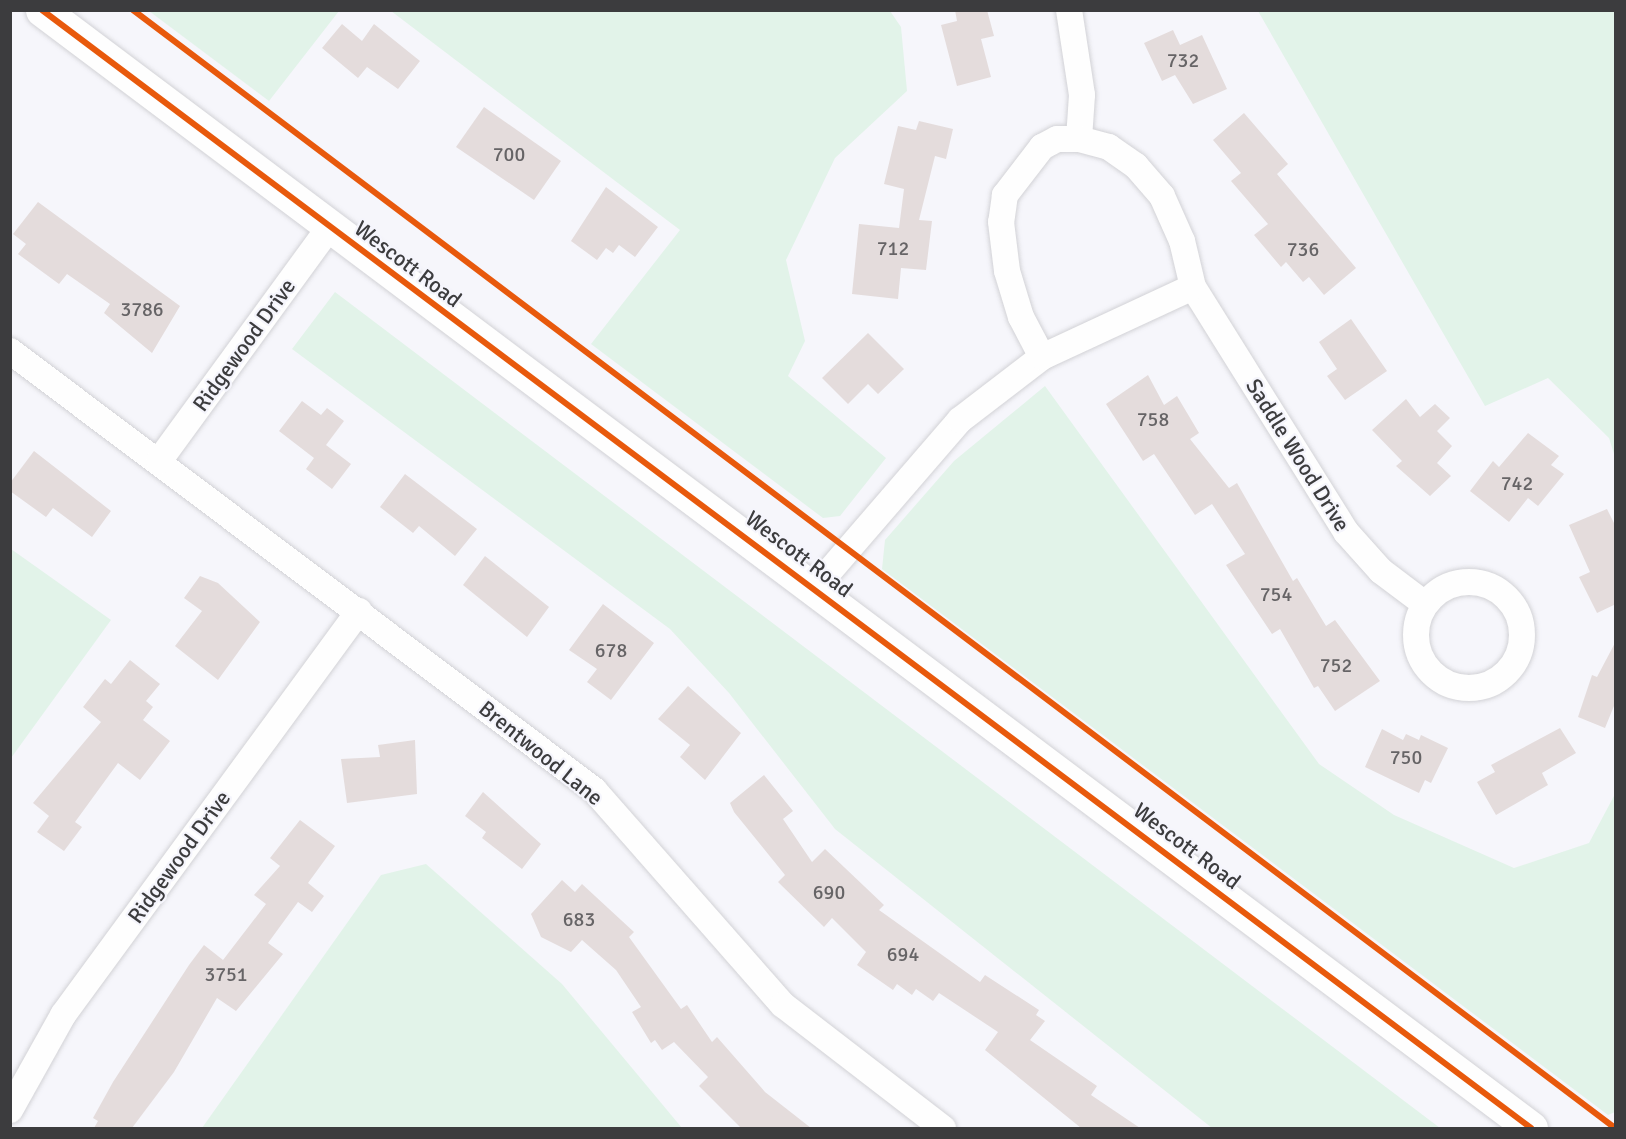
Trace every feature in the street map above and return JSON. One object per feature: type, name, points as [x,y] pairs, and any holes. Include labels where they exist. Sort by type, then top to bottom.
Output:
[{"type":"street","name":"Wescott Road","points":[[42,10],[329,228],[815,588],[1532,1128]]},
{"type":"street","points":[[1042,357],[1021,317],[1007,271],[1001,222],[1005,195],[1042,147],[1057,139],[1079,139],[1082,95],[1069,10]]},
{"type":"street","name":"Saddle Wood Drive","points":[[1079,139],[1127,159],[1162,196],[1182,242],[1193,287],[1346,532],[1381,571],[1425,604]]},
{"type":"street","name":"Ridgewood Drive","points":[[159,460],[329,228]]},
{"type":"street","points":[[815,588],[960,420],[1042,357],[1193,287]]},
{"type":"street","name":"Brentwood Lane","points":[[10,351],[159,460],[594,790],[783,1005],[943,1128]]},
{"type":"street","points":[[1455,583],[1491,586],[1506,597],[1522,629],[1513,664],[1486,685],[1470,688],[1438,678],[1426,667],[1415,635],[1425,604],[1455,583]]},
{"type":"street","name":"Ridgewood Drive","points":[[10,1110],[63,1015],[359,611]]},
{"type":"shaded area","points":[[149,11],[339,11],[269,101]]},
{"type":"shaded area","points":[[391,11],[890,11],[901,27],[907,91],[835,158],[786,260],[805,341],[788,376],[886,458],[840,516],[823,518],[591,344],[680,230]]},
{"type":"shaded area","points":[[1258,11],[1615,11],[1615,457],[1609,438],[1548,378],[1485,406]]},
{"type":"shaded area","points":[[335,292],[1440,1128],[1212,1128],[835,829],[729,693],[670,629],[292,349]]},
{"type":"shaded area","points":[[1045,386],[1319,764],[1394,815],[1514,868],[1589,843],[1615,794],[1615,1112],[1608,1115],[882,569],[885,540],[954,461]]},
{"type":"shaded area","points":[[11,549],[111,620],[11,758]]},
{"type":"shaded area","points":[[426,864],[562,984],[682,1128],[202,1128],[381,875]]},
{"type":"building","points":[[955,10],[987,10],[994,36],[981,39],[991,77],[957,86],[941,25],[957,21]]},
{"type":"building","points":[[342,24],[362,41],[374,24],[420,61],[398,89],[367,67],[358,78],[322,48]]},
{"type":"building","points":[[1173,30],[1180,45],[1202,35],[1227,89],[1193,104],[1175,75],[1162,81],[1144,43]]},
{"type":"building","points":[[484,107],[561,161],[534,200],[456,147]]},
{"type":"building","points":[[1244,113],[1288,164],[1277,174],[1356,268],[1324,295],[1309,277],[1303,282],[1286,262],[1281,267],[1254,235],[1268,224],[1231,181],[1241,173],[1213,140]]},
{"type":"building","points":[[919,121],[953,129],[946,159],[935,156],[919,220],[932,221],[926,270],[901,268],[898,299],[852,294],[859,224],[899,228],[904,189],[884,184],[898,126],[916,130]]},
{"type":"building","points":[[606,187],[658,227],[635,257],[619,245],[613,253],[606,248],[597,260],[571,241]]},
{"type":"building","points":[[38,202],[180,306],[152,353],[104,313],[110,304],[67,274],[59,284],[18,254],[26,244],[13,234]]},
{"type":"building","points":[[1351,319],[1387,371],[1345,400],[1327,376],[1337,369],[1319,342]]},
{"type":"building","points":[[868,333],[904,369],[878,394],[868,384],[848,404],[822,378]]},
{"type":"building","points":[[1148,375],[1164,405],[1177,396],[1199,433],[1190,439],[1229,488],[1237,483],[1293,581],[1297,578],[1326,626],[1335,620],[1380,681],[1335,711],[1318,686],[1314,688],[1280,629],[1272,634],[1226,565],[1245,554],[1212,504],[1195,515],[1154,454],[1143,461],[1106,404]]},
{"type":"building","points":[[1406,399],[1420,417],[1435,404],[1450,418],[1437,431],[1452,446],[1437,463],[1451,476],[1430,496],[1396,466],[1402,461],[1372,430]]},
{"type":"building","points":[[302,401],[321,415],[327,408],[344,421],[326,445],[351,464],[332,489],[306,469],[314,458],[279,431]]},
{"type":"building","points":[[1528,433],[1559,456],[1551,465],[1564,474],[1538,506],[1528,498],[1509,522],[1470,491],[1493,461],[1499,467]]},
{"type":"building","points":[[34,451],[111,511],[92,537],[53,508],[46,517],[10,491],[10,483]]},
{"type":"building","points":[[405,474],[477,529],[455,556],[419,526],[413,533],[380,507]]},
{"type":"building","points":[[1607,509],[1616,527],[1616,604],[1597,613],[1579,577],[1590,572],[1569,525]]},
{"type":"building","points":[[485,556],[549,607],[527,637],[463,585]]},
{"type":"building","points":[[200,576],[218,583],[260,622],[218,680],[175,646],[202,611],[184,598]]},
{"type":"building","points":[[603,604],[654,643],[611,700],[587,682],[597,669],[569,650]]},
{"type":"building","points":[[1616,641],[1616,701],[1605,728],[1578,717],[1592,675],[1597,677]]},
{"type":"building","points":[[130,660],[160,684],[146,701],[153,707],[143,720],[170,741],[140,780],[118,763],[75,822],[82,827],[64,851],[37,832],[49,816],[33,803],[101,722],[83,707],[105,679],[111,684]]},
{"type":"building","points":[[688,686],[741,733],[705,780],[680,757],[690,745],[658,719]]},
{"type":"building","points":[[1560,728],[1576,753],[1542,773],[1548,785],[1496,815],[1477,782],[1495,772],[1491,765]]},
{"type":"building","points":[[1382,729],[1403,740],[1406,734],[1419,740],[1421,735],[1448,748],[1431,783],[1425,780],[1419,793],[1365,767]]},
{"type":"building","points":[[415,740],[417,794],[347,803],[341,759],[380,757],[378,745]]},
{"type":"building","points":[[764,775],[793,811],[783,819],[812,862],[825,849],[884,905],[879,910],[980,982],[985,975],[1039,1010],[1036,1015],[1045,1021],[1030,1040],[1097,1086],[1091,1095],[1140,1128],[1081,1128],[985,1050],[998,1032],[939,993],[933,1001],[916,989],[912,995],[897,984],[893,990],[857,965],[866,952],[832,918],[824,927],[778,882],[785,875],[734,812],[730,803]]},
{"type":"building","points":[[483,792],[541,844],[522,869],[482,838],[486,832],[465,816]]},
{"type":"building","points":[[300,820],[335,846],[308,883],[324,896],[312,912],[298,902],[268,943],[283,954],[236,1011],[217,998],[174,1072],[132,1128],[94,1128],[98,1121],[93,1118],[113,1082],[204,945],[223,960],[266,904],[254,895],[280,866],[270,858]]},
{"type":"building","points":[[562,880],[575,892],[582,884],[634,932],[629,937],[681,1009],[687,1005],[712,1042],[717,1037],[765,1092],[811,1128],[741,1128],[699,1086],[708,1077],[674,1042],[662,1050],[655,1040],[651,1043],[632,1012],[641,1007],[616,970],[582,940],[571,952],[541,937],[531,914]]},
{"type":"cycle path","points":[[42,10],[1531,1128]]},
{"type":"cycle path","points":[[133,10],[1615,1128]]}]
